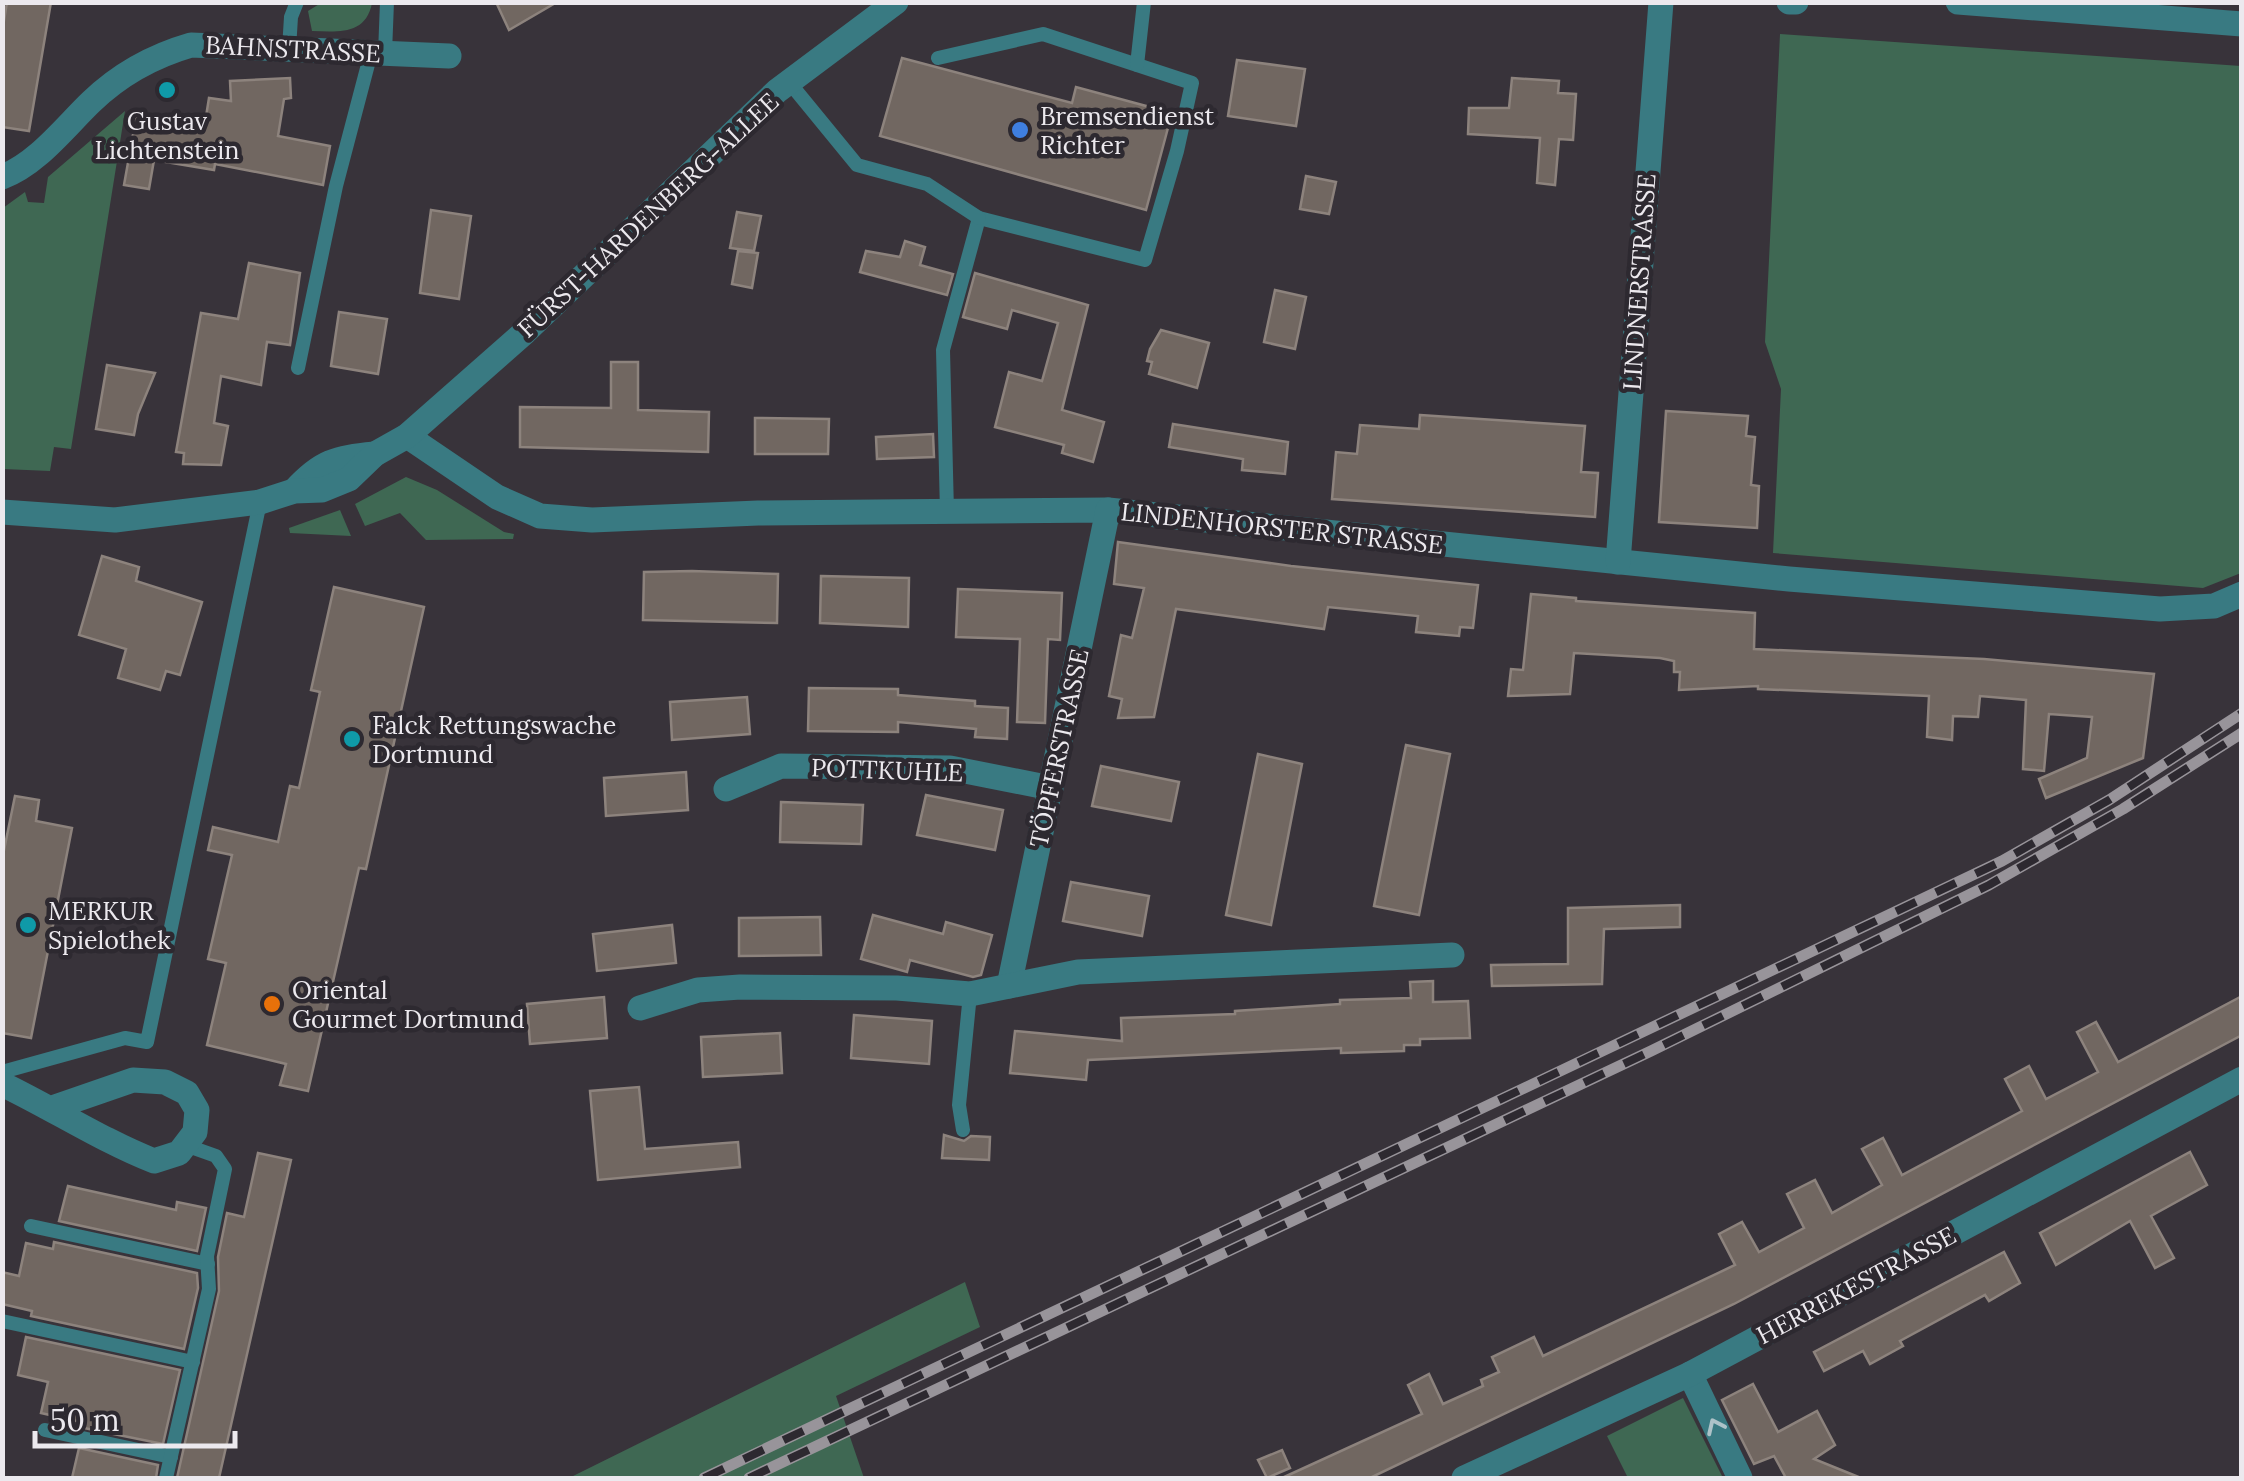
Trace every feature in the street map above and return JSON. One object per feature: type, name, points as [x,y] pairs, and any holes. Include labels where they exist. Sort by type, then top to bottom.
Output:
[{"type":"street","name":"FÜRST-HARDENBERG-ALLEE","points":[[406,436],[526,332],[789,82],[896,2]]},
{"type":"street","name":"LINDNERSTRASSE","points":[[1618,562],[1661,2]]},
{"type":"street","points":[[1788,2],[1796,2]]},
{"type":"street","points":[[1958,2],[2242,24]]},
{"type":"street","name":"BAHNSTRASSE","points":[[2,176],[44,148],[121,77],[155,56],[192,45],[450,56]]},
{"type":"street","name":"LINDENHORSTER STRASSE","points":[[406,436],[497,497],[540,516],[592,520],[758,513],[1108,510],[1618,562],[2160,609],[2214,606],[2242,594]]},
{"type":"street","points":[[2,512],[116,520],[260,502],[294,491],[322,490],[349,479],[375,454],[406,436]]},
{"type":"street","name":"TÖPFERSTRASSE","points":[[1010,986],[1108,510]]},
{"type":"street","name":"POTTKUHLE","points":[[726,789],[781,766],[950,768],[1051,788]]},
{"type":"street","points":[[640,1008],[698,990],[754,986],[897,988],[970,994],[1078,972],[1452,955]]},
{"type":"street","name":"HERREKESTRASSE","points":[[1464,1478],[1690,1374],[2242,1078]]},
{"type":"street","points":[[2,1084],[52,1108],[114,1146],[154,1161],[179,1152],[185,1145],[195,1132],[197,1110],[187,1093],[165,1082],[134,1080],[52,1108]]},
{"type":"street","points":[[1690,1374],[1740,1478]]},
{"type":"lane","points":[[289,49],[297,2]]},
{"type":"lane","points":[[298,368],[336,186],[378,53],[387,2]]},
{"type":"lane","points":[[1137,64],[1144,2]]},
{"type":"lane","points":[[789,82],[857,165],[926,184],[980,218],[1145,260],[1177,151],[1192,82],[1043,34],[938,58]]},
{"type":"lane","points":[[947,512],[943,350],[980,218]]},
{"type":"lane","points":[[2,1072],[125,1038],[146,1042],[260,502]]},
{"type":"lane","points":[[963,1130],[959,1105],[970,994]]},
{"type":"lane","points":[[166,1478],[209,1289],[208,1264],[225,1169],[216,1156],[185,1145]]},
{"type":"lane","points":[[31,1226],[208,1264]]},
{"type":"lane","points":[[2,1321],[193,1362]]},
{"type":"lane","points":[[45,1430],[171,1457]]},
{"type":"green space","points":[[321,3],[372,3],[364,21],[357,26],[341,31],[312,31],[308,11]]},
{"type":"green space","points":[[1780,34],[2241,66],[2241,573],[2203,588],[1773,553],[1781,389],[1765,342]]},
{"type":"green space","points":[[125,111],[71,449],[54,447],[50,471],[3,469],[3,208],[25,192],[28,202],[44,203],[48,177]]},
{"type":"green space","points":[[406,477],[514,534],[513,539],[426,540],[400,513],[365,526],[355,504]]},
{"type":"green space","points":[[340,510],[351,536],[290,533],[289,528]]},
{"type":"green space","points":[[965,1282],[980,1327],[836,1396],[864,1478],[569,1478]]},
{"type":"green space","points":[[1683,1398],[1723,1478],[1628,1478],[1607,1436]]},
{"type":"building","points":[[7,2],[51,2],[29,131],[2,127],[2,33]]},
{"type":"building","points":[[496,2],[557,2],[509,30]]},
{"type":"building","points":[[902,58],[1072,103],[1076,87],[1172,113],[1146,210],[880,136]]},
{"type":"building","points":[[1237,60],[1305,69],[1296,126],[1228,116]]},
{"type":"building","points":[[290,78],[291,98],[284,99],[278,136],[330,146],[323,185],[215,164],[214,170],[154,160],[149,189],[124,185],[136,118],[204,129],[209,98],[231,101],[230,81]]},
{"type":"building","points":[[1512,78],[1559,81],[1558,93],[1576,94],[1573,140],[1559,139],[1555,185],[1537,183],[1540,138],[1468,134],[1469,108],[1509,108]]},
{"type":"building","points":[[1306,176],[1336,182],[1329,214],[1300,209]]},
{"type":"building","points":[[431,210],[471,216],[459,299],[420,293]]},
{"type":"building","points":[[737,212],[761,216],[754,251],[730,248]]},
{"type":"building","points":[[905,241],[925,247],[920,265],[953,274],[947,295],[860,272],[866,251],[900,257]]},
{"type":"building","points":[[738,251],[758,253],[752,288],[732,284]]},
{"type":"building","points":[[249,263],[300,273],[290,345],[267,342],[261,385],[221,376],[214,423],[228,426],[221,465],[183,464],[184,453],[176,452],[201,313],[238,319]]},
{"type":"building","points":[[975,273],[1088,305],[1062,410],[1104,422],[1093,462],[1062,453],[1064,445],[995,427],[1009,372],[1042,381],[1058,323],[1012,310],[1007,329],[963,317]]},
{"type":"building","points":[[1275,290],[1306,297],[1295,349],[1264,342]]},
{"type":"building","points":[[339,312],[387,319],[378,374],[331,366]]},
{"type":"building","points":[[1161,330],[1209,343],[1197,388],[1149,374],[1150,349]]},
{"type":"building","points":[[611,362],[638,362],[638,410],[709,412],[708,452],[520,447],[520,407],[611,408]]},
{"type":"building","points":[[107,365],[155,373],[134,435],[96,429]]},
{"type":"building","points":[[1666,411],[1748,416],[1746,436],[1755,437],[1751,485],[1759,486],[1757,528],[1659,522]]},
{"type":"building","points":[[1420,415],[1585,426],[1581,472],[1598,473],[1595,517],[1332,499],[1336,452],[1357,454],[1360,425],[1419,429]]},
{"type":"building","points":[[755,418],[829,419],[828,454],[755,454]]},
{"type":"building","points":[[1173,424],[1288,442],[1285,474],[1242,470],[1243,459],[1169,447]]},
{"type":"building","points":[[933,434],[934,457],[877,459],[876,437]]},
{"type":"building","points":[[1118,542],[1291,566],[1478,585],[1473,628],[1460,627],[1459,636],[1416,632],[1418,616],[1328,607],[1324,629],[1176,609],[1154,717],[1118,718],[1122,699],[1109,696],[1121,635],[1132,638],[1144,588],[1114,584]]},
{"type":"building","points":[[102,556],[139,567],[136,581],[202,602],[180,675],[166,671],[160,690],[118,678],[126,649],[79,635]]},
{"type":"building","points":[[644,572],[778,574],[777,623],[643,620]]},
{"type":"building","points":[[821,576],[909,578],[908,627],[820,623]]},
{"type":"building","points":[[334,587],[424,607],[366,869],[359,868],[308,1091],[280,1085],[286,1064],[207,1045],[226,963],[208,959],[232,855],[208,850],[213,827],[278,842],[290,786],[299,788],[320,692],[311,690]]},
{"type":"building","points":[[958,589],[1062,593],[1060,640],[1048,639],[1045,723],[1017,722],[1020,639],[956,637]]},
{"type":"building","points":[[1531,594],[1576,601],[1755,613],[1754,649],[1984,659],[2154,674],[2143,758],[2046,798],[2039,779],[2087,758],[2092,717],[2049,714],[2044,771],[2023,769],[2026,700],[1980,696],[1978,717],[1953,716],[1952,740],[1927,737],[1929,696],[1758,686],[1679,690],[1680,672],[1674,672],[1674,661],[1660,658],[1574,653],[1570,694],[1508,696],[1511,669],[1523,670]]},
{"type":"building","points":[[809,688],[898,689],[898,695],[975,701],[975,706],[1008,708],[1007,739],[975,737],[976,729],[898,722],[898,732],[808,731]]},
{"type":"building","points":[[747,697],[750,734],[672,740],[670,702]]},
{"type":"building","points":[[1406,745],[1450,754],[1419,915],[1374,906]]},
{"type":"building","points":[[1258,754],[1302,764],[1271,925],[1226,915]]},
{"type":"building","points":[[1101,766],[1179,782],[1171,821],[1092,806]]},
{"type":"building","points":[[686,772],[688,810],[606,816],[604,778]]},
{"type":"building","points":[[926,795],[1003,810],[995,850],[917,835]]},
{"type":"building","name":"MERKUR Spielothek","points":[[15,796],[39,800],[36,821],[72,828],[31,1038],[2,1033],[2,860]]},
{"type":"building","points":[[781,802],[863,805],[861,844],[780,842]]},
{"type":"building","points":[[1071,882],[1149,896],[1142,936],[1063,921]]},
{"type":"building","points":[[1680,905],[1680,927],[1604,929],[1602,984],[1492,986],[1491,965],[1568,964],[1568,908]]},
{"type":"building","points":[[873,915],[943,934],[946,922],[992,935],[981,975],[973,977],[910,960],[907,972],[861,959]]},
{"type":"building","points":[[820,917],[821,955],[739,956],[739,918]]},
{"type":"building","points":[[672,925],[676,963],[597,971],[593,934]]},
{"type":"building","points":[[1433,981],[1433,1002],[1468,1001],[1470,1038],[1420,1039],[1420,1045],[1404,1045],[1404,1051],[1341,1053],[1341,1048],[1088,1060],[1086,1080],[1010,1073],[1015,1031],[1122,1041],[1121,1018],[1235,1014],[1340,1004],[1340,1000],[1411,998],[1410,982]]},
{"type":"building","points":[[2242,996],[2242,1035],[1734,1304],[1370,1478],[1282,1478],[1422,1414],[1408,1385],[1429,1374],[1443,1404],[1483,1386],[1481,1380],[1499,1372],[1492,1357],[1534,1337],[1543,1356],[1735,1265],[1719,1234],[1742,1222],[1759,1252],[1804,1228],[1787,1194],[1815,1180],[1832,1213],[1882,1185],[1862,1149],[1883,1138],[1902,1175],[2022,1111],[2005,1079],[2029,1066],[2046,1099],[2098,1072],[2077,1032],[2096,1022],[2118,1062]]},
{"type":"building","points":[[604,997],[607,1038],[530,1044],[527,1004]]},
{"type":"building","points":[[854,1015],[932,1021],[929,1064],[851,1058]]},
{"type":"building","points":[[780,1033],[782,1073],[703,1077],[701,1037]]},
{"type":"building","points":[[639,1087],[645,1149],[738,1142],[740,1167],[598,1180],[590,1091]]},
{"type":"building","points":[[944,1135],[964,1141],[971,1136],[990,1137],[989,1160],[942,1158]]},
{"type":"building","points":[[2190,1152],[2207,1185],[2151,1216],[2174,1258],[2155,1268],[2130,1221],[2056,1265],[2040,1233]]},
{"type":"building","points":[[258,1153],[291,1160],[219,1478],[177,1478],[219,1291],[218,1257],[227,1213],[244,1217]]},
{"type":"building","points":[[68,1186],[176,1210],[177,1202],[206,1208],[197,1251],[59,1221]]},
{"type":"building","points":[[54,1242],[197,1273],[198,1288],[184,1349],[31,1316],[32,1311],[2,1304],[2,1272],[19,1276],[26,1243],[53,1249]]},
{"type":"building","points":[[2004,1252],[2020,1283],[1989,1301],[1985,1295],[1900,1341],[1903,1346],[1870,1364],[1863,1351],[1824,1371],[1814,1352]]},
{"type":"building","points":[[26,1337],[180,1370],[163,1444],[84,1428],[85,1423],[41,1413],[48,1382],[18,1375]]},
{"type":"building","points":[[1753,1384],[1778,1432],[1817,1411],[1835,1445],[1814,1459],[1861,1478],[1786,1478],[1774,1456],[1754,1464],[1722,1400]]},
{"type":"building","points":[[79,1448],[158,1465],[156,1478],[72,1478]]},
{"type":"building","points":[[1282,1450],[1290,1468],[1267,1478],[1258,1460]]},
{"type":"railway","points":[[704,1478],[2002,861],[2109,800],[2242,713]]},
{"type":"railway","points":[[749,1478],[1651,1051],[1989,885],[2123,809],[2242,733]]},
{"type":"place","name":"Gustav Lichtenstein","points":[[167,90]]},
{"type":"place","name":"Bremsendienst Richter","points":[[1020,130]]},
{"type":"place","name":"Falck Rettungswache Dortmund","points":[[352,739]]},
{"type":"place","name":"MERKUR Spielothek","points":[[28,925]]},
{"type":"place","name":"Oriental Gourmet Dortmund","points":[[272,1004]]}]
